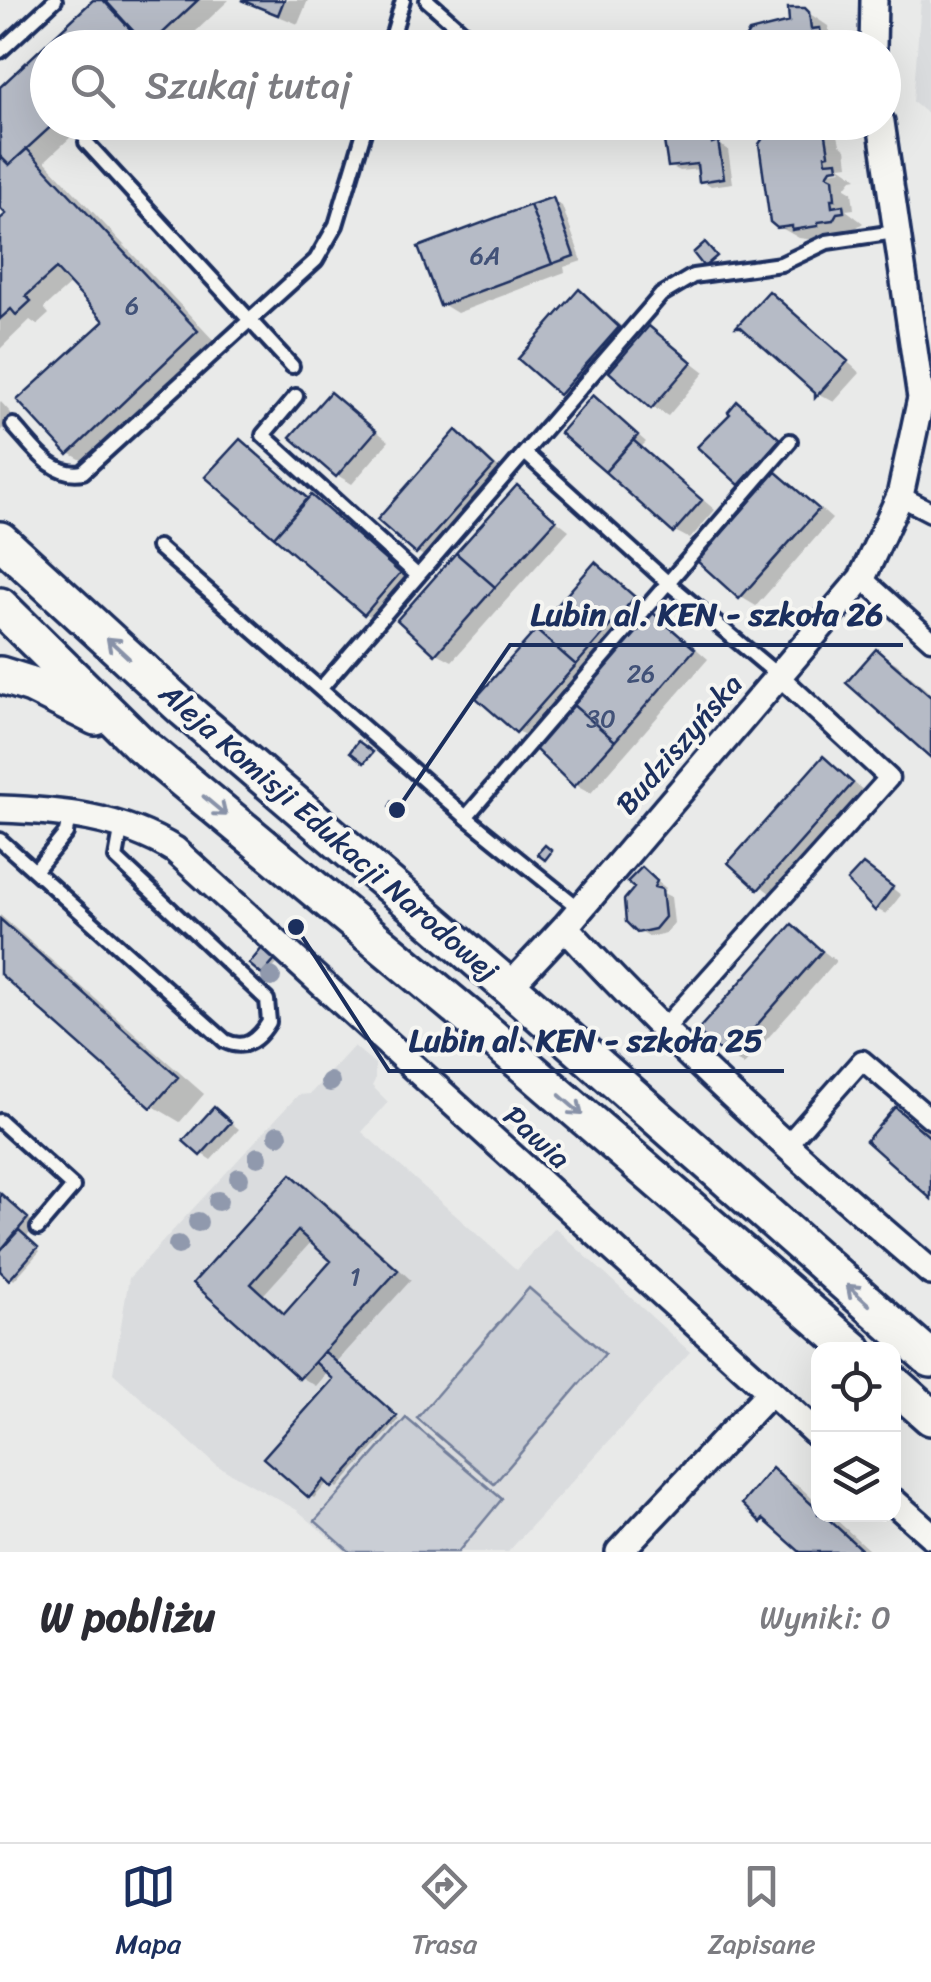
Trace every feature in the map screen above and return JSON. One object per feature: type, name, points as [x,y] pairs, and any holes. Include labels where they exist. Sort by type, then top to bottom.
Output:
[{"type":"main road","name":"Aleja Komisji Edukacji Narodowej","points":[[0,540],[184,709],[509,987],[931,1360]]},
{"type":"main road","points":[[0,606],[140,744]]},
{"type":"main road","points":[[0,675],[74,703],[140,744]]},
{"type":"main road","name":"Aleja Komisji Edukacji Narodowej","points":[[140,744],[487,1033],[845,1342]]},
{"type":"main road","points":[[901,1390],[931,1417]]},
{"type":"street","points":[[873,30],[874,0]]},
{"type":"street","name":"Budziszyńska","points":[[509,987],[862,578],[900,496],[926,399],[894,232],[883,140]]},
{"type":"street","points":[[900,496],[931,512]]},
{"type":"street","points":[[862,578],[931,640]]},
{"type":"street","points":[[662,1030],[889,778],[780,677]]},
{"type":"street","name":"Pawia","points":[[0,809],[69,813],[122,824],[160,841],[189,862],[815,1432]]},
{"type":"street","points":[[572,918],[662,1030],[785,1147],[931,1272]]},
{"type":"street","points":[[785,1147],[862,1060],[931,1118]]},
{"type":"street","points":[[618,1552],[770,1392]]},
{"type":"street","points":[[901,1508],[931,1535]]},
{"type":"lane","points":[[0,50],[55,0]]},
{"type":"lane","points":[[395,30],[404,0]]},
{"type":"lane","points":[[426,0],[461,30]]},
{"type":"lane","points":[[13,425],[58,471],[83,472],[326,246],[362,140]]},
{"type":"lane","points":[[86,142],[292,366]]},
{"type":"lane","points":[[321,688],[660,295],[693,276],[782,264],[827,242],[894,232]]},
{"type":"lane","points":[[296,396],[263,435],[418,576]]},
{"type":"lane","points":[[466,817],[790,441]]},
{"type":"lane","points":[[525,453],[667,582],[780,677]]},
{"type":"lane","points":[[158,548],[466,817],[572,918]]},
{"type":"lane","points":[[35,871],[66,833],[69,813]]},
{"type":"lane","points":[[0,840],[224,1041],[239,1046],[252,1042],[268,1022],[266,1000],[116,858],[122,824]]},
{"type":"lane","points":[[0,1121],[73,1187],[38,1228]]},
{"type":"shaded area","points":[[921,0],[931,0],[931,117],[913,102]]},
{"type":"shaded area","points":[[354,1046],[375,1064],[372,1086],[388,1102],[362,1132],[517,1270],[555,1228],[690,1352],[508,1552],[346,1552],[297,1510],[216,1465],[113,1373],[129,1278],[298,1095],[310,1094]]},
{"type":"shaded area","points":[[529,1288],[605,1354],[494,1484],[417,1418]]},
{"type":"shaded area","points":[[406,1418],[502,1499],[458,1552],[350,1552],[315,1521]]},
{"type":"building","points":[[93,0],[103,0],[131,30],[61,30]]},
{"type":"building","points":[[105,0],[198,0],[166,30],[132,30]]},
{"type":"building","points":[[241,0],[284,0],[278,15]]},
{"type":"building","points":[[788,8],[805,8],[811,29],[820,30],[757,30],[789,22]]},
{"type":"building","points":[[30,59],[30,140],[36,140],[9,165],[0,156],[0,87]]},
{"type":"building","points":[[664,140],[718,141],[724,178],[699,182],[697,164],[668,167]]},
{"type":"building","points":[[762,140],[827,140],[826,162],[837,161],[838,168],[827,175],[833,178],[832,207],[843,205],[844,212],[837,213],[833,220],[818,222],[818,226],[777,228],[770,222],[759,144]]},
{"type":"building","points":[[27,149],[198,331],[68,455],[17,400],[104,321],[56,269],[26,296],[31,301],[16,315],[11,309],[0,319],[0,219],[6,214],[0,208],[0,156],[9,165]]},
{"type":"building","points":[[553,197],[574,256],[552,264],[530,205]]},
{"type":"building","points":[[530,205],[552,264],[440,306],[418,247]]},
{"type":"building","points":[[705,242],[717,256],[704,267],[693,253]]},
{"type":"building","points":[[579,289],[619,327],[559,395],[518,359]]},
{"type":"building","points":[[769,291],[848,361],[815,398],[815,393],[741,327],[736,327]]},
{"type":"building","points":[[649,326],[692,362],[651,409],[609,372]]},
{"type":"building","points":[[330,392],[376,431],[336,477],[290,437]]},
{"type":"building","points":[[593,395],[638,435],[605,472],[560,433]]},
{"type":"building","points":[[737,401],[780,439],[739,485],[697,447],[730,414]]},
{"type":"building","points":[[456,430],[494,466],[416,554],[377,520]]},
{"type":"building","points":[[240,439],[307,498],[274,537],[205,477]]},
{"type":"building","points":[[633,440],[702,500],[673,533],[605,472]]},
{"type":"building","points":[[776,472],[819,509],[739,599],[697,561]]},
{"type":"building","points":[[517,485],[556,520],[495,587],[456,553]]},
{"type":"building","points":[[311,495],[400,573],[364,615],[274,537]]},
{"type":"building","points":[[456,553],[495,587],[435,655],[397,620]]},
{"type":"building","points":[[595,562],[635,597],[576,665],[536,630]]},
{"type":"building","points":[[652,612],[695,649],[615,741],[572,704]]},
{"type":"building","points":[[536,630],[576,665],[516,733],[476,698]]},
{"type":"building","points":[[876,649],[931,697],[931,758],[846,683]]},
{"type":"building","points":[[572,704],[615,741],[574,787],[533,747]]},
{"type":"building","points":[[358,741],[373,752],[364,763],[350,752]]},
{"type":"building","points":[[823,756],[853,783],[758,890],[728,863]]},
{"type":"building","points":[[392,802],[406,811],[403,816],[389,807]]},
{"type":"building","points":[[545,845],[552,851],[545,860],[537,854]]},
{"type":"building","points":[[863,864],[893,887],[875,911],[847,881]]},
{"type":"building","points":[[642,867],[657,881],[654,887],[662,889],[665,917],[655,929],[637,933],[626,922],[624,900],[634,888],[627,882]]},
{"type":"building","points":[[0,919],[178,1077],[151,1108],[0,974]]},
{"type":"building","points":[[792,924],[822,951],[728,1058],[697,1031]]},
{"type":"building","points":[[262,948],[275,960],[262,975],[249,964]]},
{"type":"building","points":[[214,1107],[231,1122],[200,1156],[183,1141]]},
{"type":"building","points":[[895,1107],[931,1138],[931,1199],[866,1141]]},
{"type":"building","points":[[291,1174],[398,1270],[299,1379],[193,1283]],"holes":[[[298,1231],[331,1261],[284,1314],[251,1284]]]},
{"type":"building","points":[[0,1193],[28,1218],[0,1251]]},
{"type":"building","points":[[19,1230],[38,1247],[9,1280],[0,1271],[0,1251]]},
{"type":"building","points":[[324,1351],[397,1416],[332,1488],[324,1480],[309,1498],[263,1458],[333,1379],[315,1362]]},
{"type":"building","points":[[772,1468],[811,1504],[811,1522],[832,1522],[864,1552],[800,1552],[742,1504]]},
{"type":"place","name":"Lubin al. KEN - szkoła 26","points":[[397,810]]},
{"type":"place","name":"Lubin al. KEN - szkoła 25","points":[[296,927]]}]
